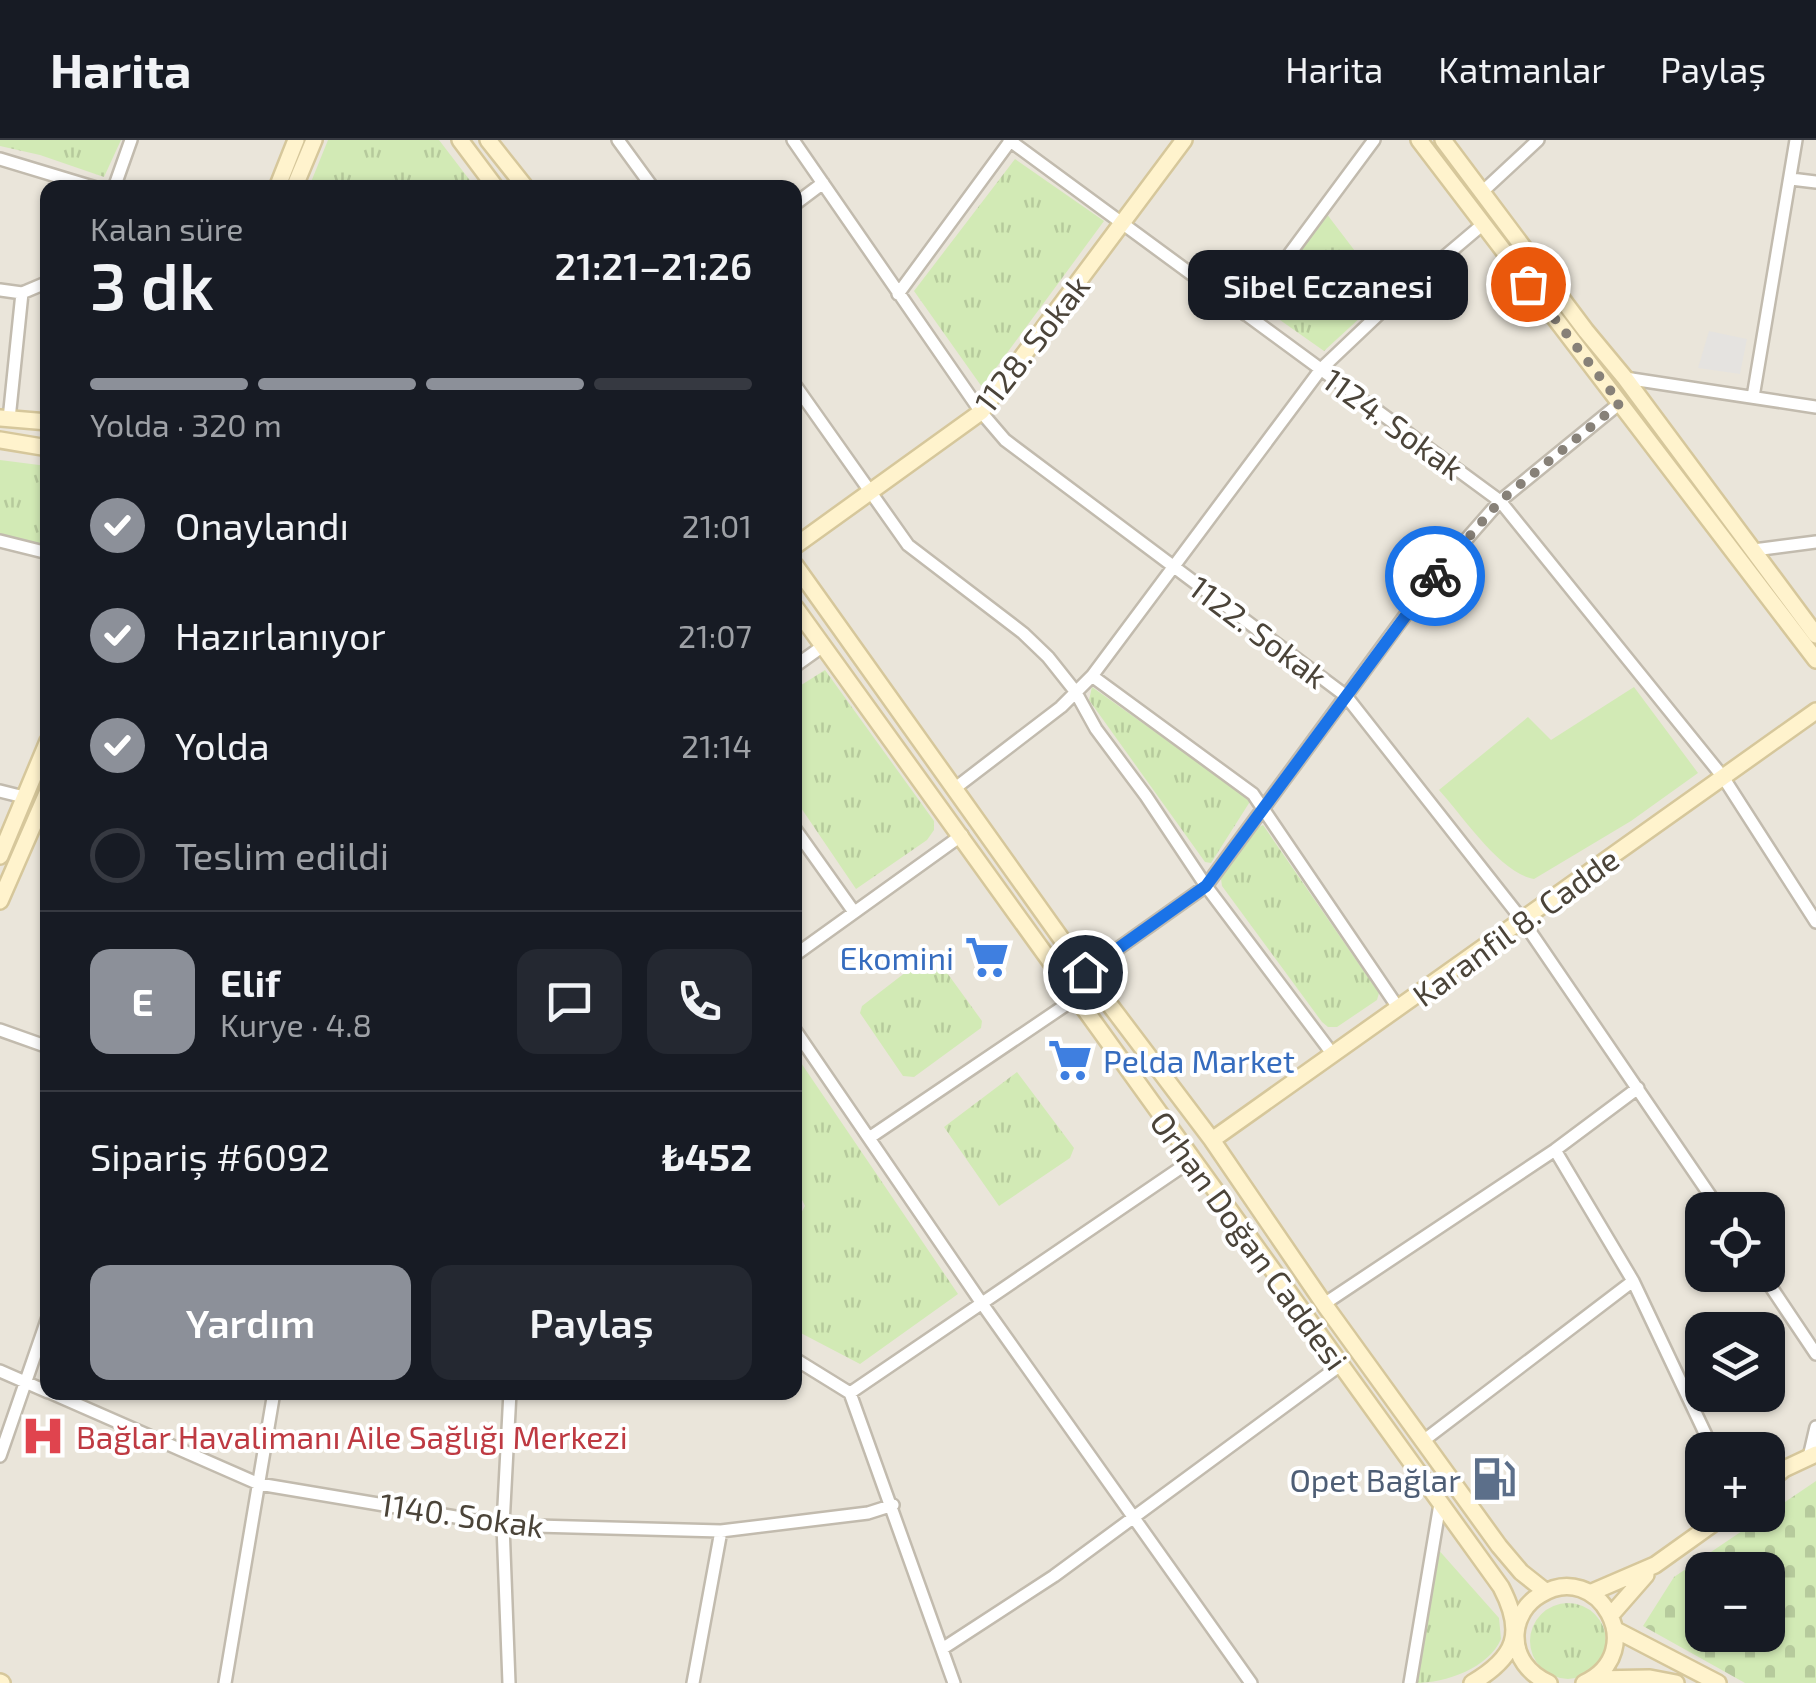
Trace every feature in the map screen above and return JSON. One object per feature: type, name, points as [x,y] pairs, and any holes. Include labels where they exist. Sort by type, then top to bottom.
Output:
[{"type":"main road","points":[[281,180],[296,140]]},
{"type":"main road","points":[[297,180],[314,140]]},
{"type":"main road","points":[[460,140],[490,180]]},
{"type":"main road","points":[[488,140],[520,180]]},
{"type":"main road","name":"1128. Sokak","points":[[802,541],[981,412],[1184,140]]},
{"type":"main road","points":[[1418,140],[1816,660]]},
{"type":"main road","points":[[1443,140],[1816,635]]},
{"type":"main road","points":[[5,418],[40,421]]},
{"type":"main road","points":[[0,440],[40,447]]},
{"type":"main road","points":[[802,576],[1085,972],[1212,1140],[1422,1441],[1499,1546],[1521,1572],[1545,1591]]},
{"type":"main road","name":"Orhan Doğan Caddesi","points":[[802,617],[1501,1587],[1511,1606],[1524,1663],[1549,1683]]},
{"type":"main road","name":"Karanfil 8. Cadde","points":[[1212,1140],[1816,710]]},
{"type":"main road","points":[[0,856],[40,760]]},
{"type":"main road","points":[[0,901],[40,814]]},
{"type":"main road","points":[[1785,1469],[1813,1455]]},
{"type":"main road","points":[[1590,1593],[1656,1565],[1702,1532]]},
{"type":"main road","points":[[1588,1681],[1611,1658],[1613,1623],[1656,1565]]},
{"type":"main road","points":[[1472,1683],[1502,1662],[1524,1609],[1545,1591],[1576,1588],[1590,1593],[1613,1623],[1718,1683]]},
{"type":"main road","points":[[1588,1681],[1661,1679],[1676,1683]]},
{"type":"street","points":[[117,180],[131,140]]},
{"type":"street","points":[[618,140],[647,180]]},
{"type":"street","name":"1122. Sokak","points":[[793,140],[981,412],[1006,440],[1346,696],[1524,921],[1708,1192]]},
{"type":"street","points":[[898,294],[1010,140]]},
{"type":"street","name":"1124. Sokak","points":[[1010,140],[1500,501],[1722,777],[1816,922]]},
{"type":"street","points":[[1245,314],[1374,140]]},
{"type":"street","points":[[1482,192],[1538,140]]},
{"type":"street","points":[[1753,398],[1796,140]]},
{"type":"street","points":[[0,159],[70,180]]},
{"type":"street","points":[[1791,179],[1816,182]]},
{"type":"street","points":[[802,199],[823,183]]},
{"type":"street","points":[[954,788],[1061,708],[1092,676],[1321,369],[1398,296],[1482,225]]},
{"type":"street","points":[[0,290],[22,293],[40,285]]},
{"type":"street","points":[[5,418],[22,293]]},
{"type":"street","points":[[1625,378],[1816,407]]},
{"type":"street","points":[[802,395],[908,545],[1023,632],[1075,691],[1096,729],[1206,886],[1331,1052]]},
{"type":"street","points":[[1085,972],[1206,886],[1436,575],[1500,501],[1620,403]]},
{"type":"street","points":[[0,541],[40,551]]},
{"type":"street","points":[[1754,550],[1816,542]]},
{"type":"street","points":[[802,661],[823,646]]},
{"type":"street","points":[[1092,676],[1253,794],[1398,1010]]},
{"type":"street","points":[[0,792],[24,797]]},
{"type":"street","points":[[802,950],[962,834]]},
{"type":"street","points":[[802,840],[854,912]]},
{"type":"street","points":[[868,1138],[1076,998]]},
{"type":"street","points":[[0,1030],[40,1044]]},
{"type":"street","points":[[802,1040],[1251,1683]]},
{"type":"street","points":[[1324,1304],[1555,1150],[1638,1088]]},
{"type":"street","points":[[1555,1150],[1633,1282],[1705,1432]]},
{"type":"street","points":[[850,1393],[1192,1160]]},
{"type":"street","points":[[1422,1441],[1633,1282]]},
{"type":"street","points":[[1774,1292],[1816,1354]]},
{"type":"street","points":[[0,1456],[40,1338]]},
{"type":"street","points":[[802,1362],[850,1393],[954,1683]]},
{"type":"street","points":[[942,1648],[1054,1576],[1340,1366]]},
{"type":"street","name":"1140. Sokak","points":[[0,1370],[40,1388]]},
{"type":"street","name":"1140. Sokak","points":[[66,1400],[259,1484],[504,1525],[721,1531],[868,1513],[893,1506]]},
{"type":"street","points":[[226,1683],[273,1400]]},
{"type":"street","points":[[509,1683],[504,1525],[510,1400]]},
{"type":"street","points":[[1813,1455],[1816,1428]]},
{"type":"street","points":[[1410,1683],[1440,1504]]},
{"type":"street","points":[[692,1683],[721,1531]]},
{"type":"shaded area","points":[[0,140],[1816,140],[1816,1683],[0,1683]]},
{"type":"shaded area","points":[[1709,331],[1747,339],[1740,374],[1698,368]]},
{"type":"green space","points":[[0,140],[121,140],[104,177],[0,146]]},
{"type":"green space","points":[[328,140],[439,140],[470,180],[312,180]]},
{"type":"green space","points":[[1015,159],[1104,221],[982,387],[914,291]]},
{"type":"green space","points":[[1326,213],[1387,293],[1324,351],[1263,308]]},
{"type":"green space","points":[[0,460],[40,465],[40,544],[0,535]]},
{"type":"green space","points":[[825,670],[934,821],[934,830],[927,840],[856,889],[802,809],[802,685]]},
{"type":"green space","points":[[1092,687],[1251,800],[1211,863],[1205,862],[1089,700]]},
{"type":"green space","points":[[1634,687],[1698,773],[1631,821],[1534,879],[1521,875],[1496,855],[1439,790],[1528,717],[1551,740]]},
{"type":"green space","points":[[1263,825],[1379,993],[1377,1000],[1337,1027],[1322,1022],[1222,886],[1221,879],[1239,849]]},
{"type":"green space","points":[[928,955],[937,959],[982,1021],[981,1028],[914,1077],[903,1076],[860,1013],[862,1006]]},
{"type":"green space","points":[[802,1064],[958,1294],[860,1364],[802,1334],[805,1206]]},
{"type":"green space","points":[[1017,1072],[1074,1148],[1070,1158],[999,1206],[944,1127]]},
{"type":"green space","points":[[1816,1481],[1816,1683],[1745,1683],[1690,1652],[1785,1652],[1785,1552],[1711,1552],[1741,1532],[1785,1532],[1785,1502]]},
{"type":"green space","points":[[1436,1547],[1499,1618],[1501,1639],[1487,1658],[1465,1672],[1416,1683]]},
{"type":"green space","points":[[1685,1570],[1685,1649],[1643,1626],[1674,1577]]},
{"type":"green space","points":[[1568,1603],[1595,1614],[1606,1641],[1595,1668],[1568,1679],[1541,1668],[1530,1641],[1541,1614]]},
{"type":"way so far","points":[[1435,576],[1500,501],[1620,403],[1528,284]]},
{"type":"place","name":"Sibel Eczanesi","points":[[1528,284]]},
{"type":"place","name":"Ekomini","points":[[987,957]]},
{"type":"place","name":"Pelda Market","points":[[1070,1060]]},
{"type":"place","name":"Bağlar Havalimanı Aile Sağlığı Merkezi","points":[[43,1436]]},
{"type":"place","name":"Opet Bağlar","points":[[1494,1479]]},
{"type":"route","points":[[1085,972],[1206,886],[1435,576]]}]
